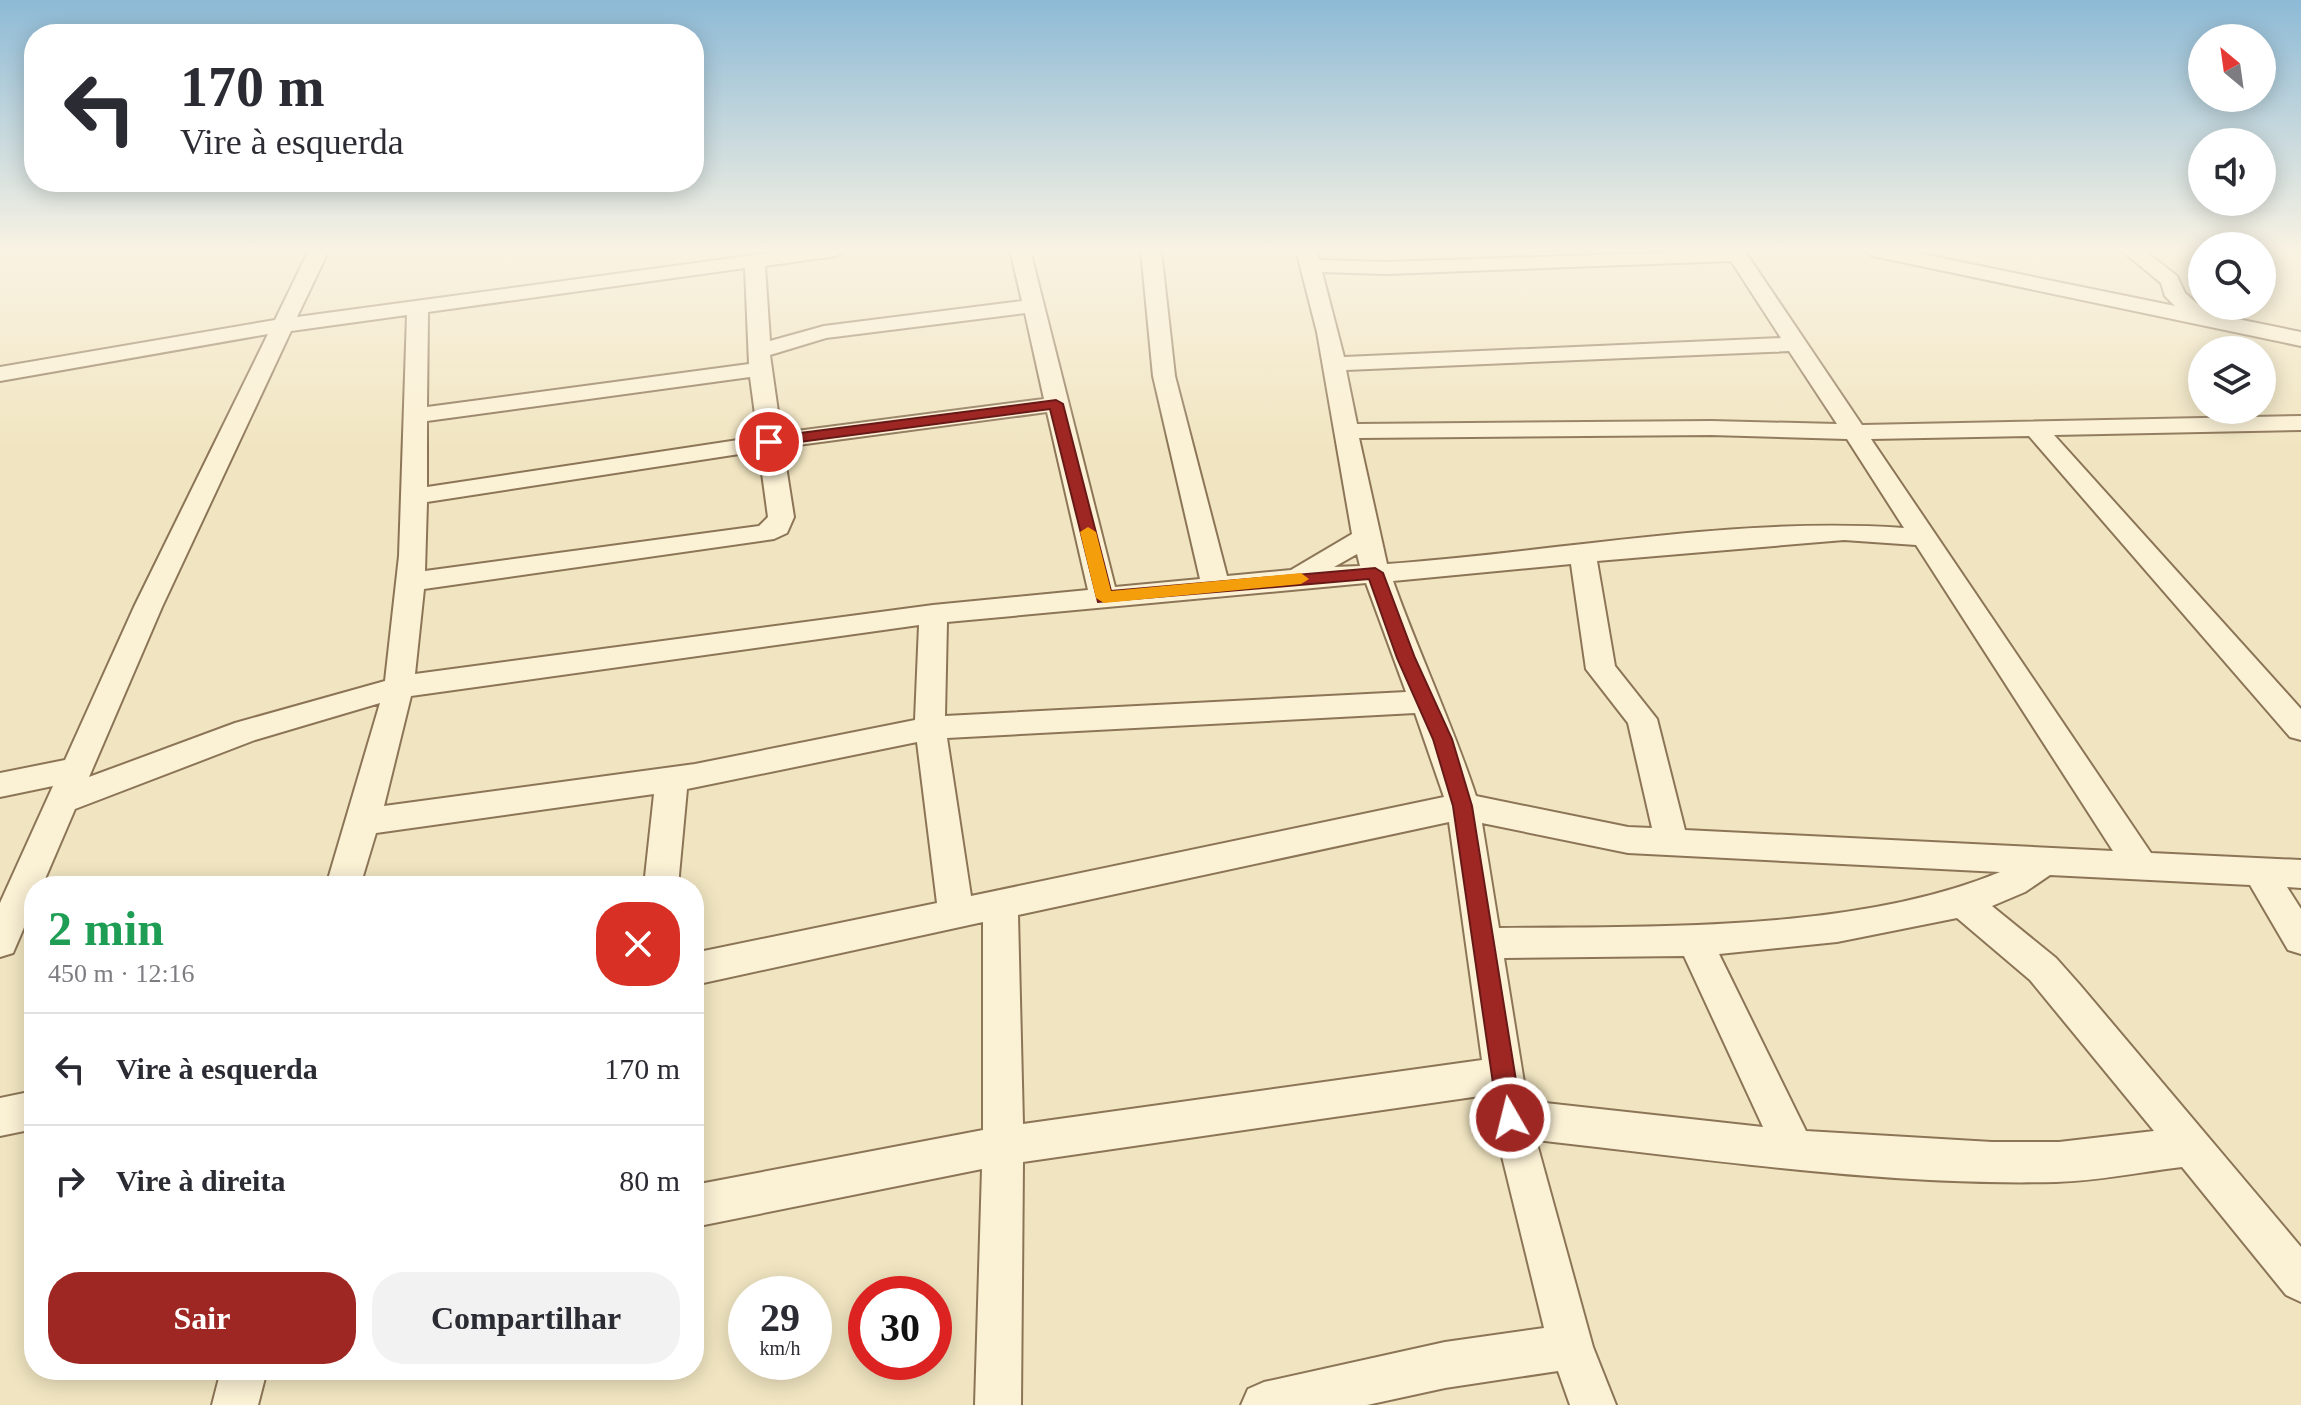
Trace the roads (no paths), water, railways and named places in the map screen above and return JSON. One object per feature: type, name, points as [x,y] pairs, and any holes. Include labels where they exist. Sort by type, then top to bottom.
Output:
[{"type":"street","points":[[29,876],[148,607],[289,316]]},
{"type":"street","points":[[0,374],[156,344],[360,316]]},
{"type":"street","points":[[346,876],[364,822],[399,687],[412,582],[415,496],[413,416],[418,316]]},
{"type":"street","points":[[412,582],[778,527],[781,517],[769,442],[758,316]]},
{"type":"street","points":[[413,416],[760,360],[824,332],[955,316]]},
{"type":"street","points":[[1034,316],[1104,598]]},
{"type":"street","points":[[1158,316],[1164,376],[1216,587]]},
{"type":"street","points":[[1323,316],[1365,538],[1375,573],[1442,739],[1463,806],[1510,1118],[1571,1347],[1593,1405]]},
{"type":"street","points":[[1776,316],[1927,538],[2140,864]]},
{"type":"street","points":[[2204,320],[2301,339]]},
{"type":"street","points":[[1334,364],[1795,344]]},
{"type":"street","points":[[415,496],[769,442],[1056,404]]},
{"type":"street","points":[[1345,431],[1680,428],[1853,432],[2301,423]]},
{"type":"street","points":[[2036,429],[2301,729]]},
{"type":"street","points":[[63,800],[246,731],[399,687],[933,614],[1293,579],[1844,532],[1927,538]]},
{"type":"street","points":[[1293,579],[1365,538]]},
{"type":"street","points":[[1583,554],[1601,669],[1642,719],[1672,843]]},
{"type":"street","points":[[933,614],[930,728],[956,913]]},
{"type":"street","points":[[364,822],[672,779],[930,728],[1426,702]]},
{"type":"street","points":[[0,785],[77,769]]},
{"type":"street","points":[[662,876],[672,779]]},
{"type":"street","points":[[704,967],[1463,806],[1628,840],[2301,874]]},
{"type":"street","points":[[1484,943],[1695,941],[1837,927],[1963,903],[2013,882],[2046,860]]},
{"type":"street","points":[[2259,871],[2301,939]]},
{"type":"street","points":[[0,942],[24,888]]},
{"type":"street","points":[[1963,903],[2043,969],[2301,1280]]},
{"type":"street","points":[[998,1405],[1003,1146],[1000,904]]},
{"type":"street","points":[[1695,941],[1794,1150]]},
{"type":"street","points":[[704,1204],[1003,1146],[1504,1075]]},
{"type":"street","points":[[0,1117],[24,1112]]},
{"type":"street","points":[[1510,1118],[1794,1150],[1992,1162],[2059,1162],[2192,1146]]},
{"type":"street","points":[[1264,1405],[1445,1365],[1571,1347]]},
{"type":"street","points":[[235,1405],[241,1380]]}]
